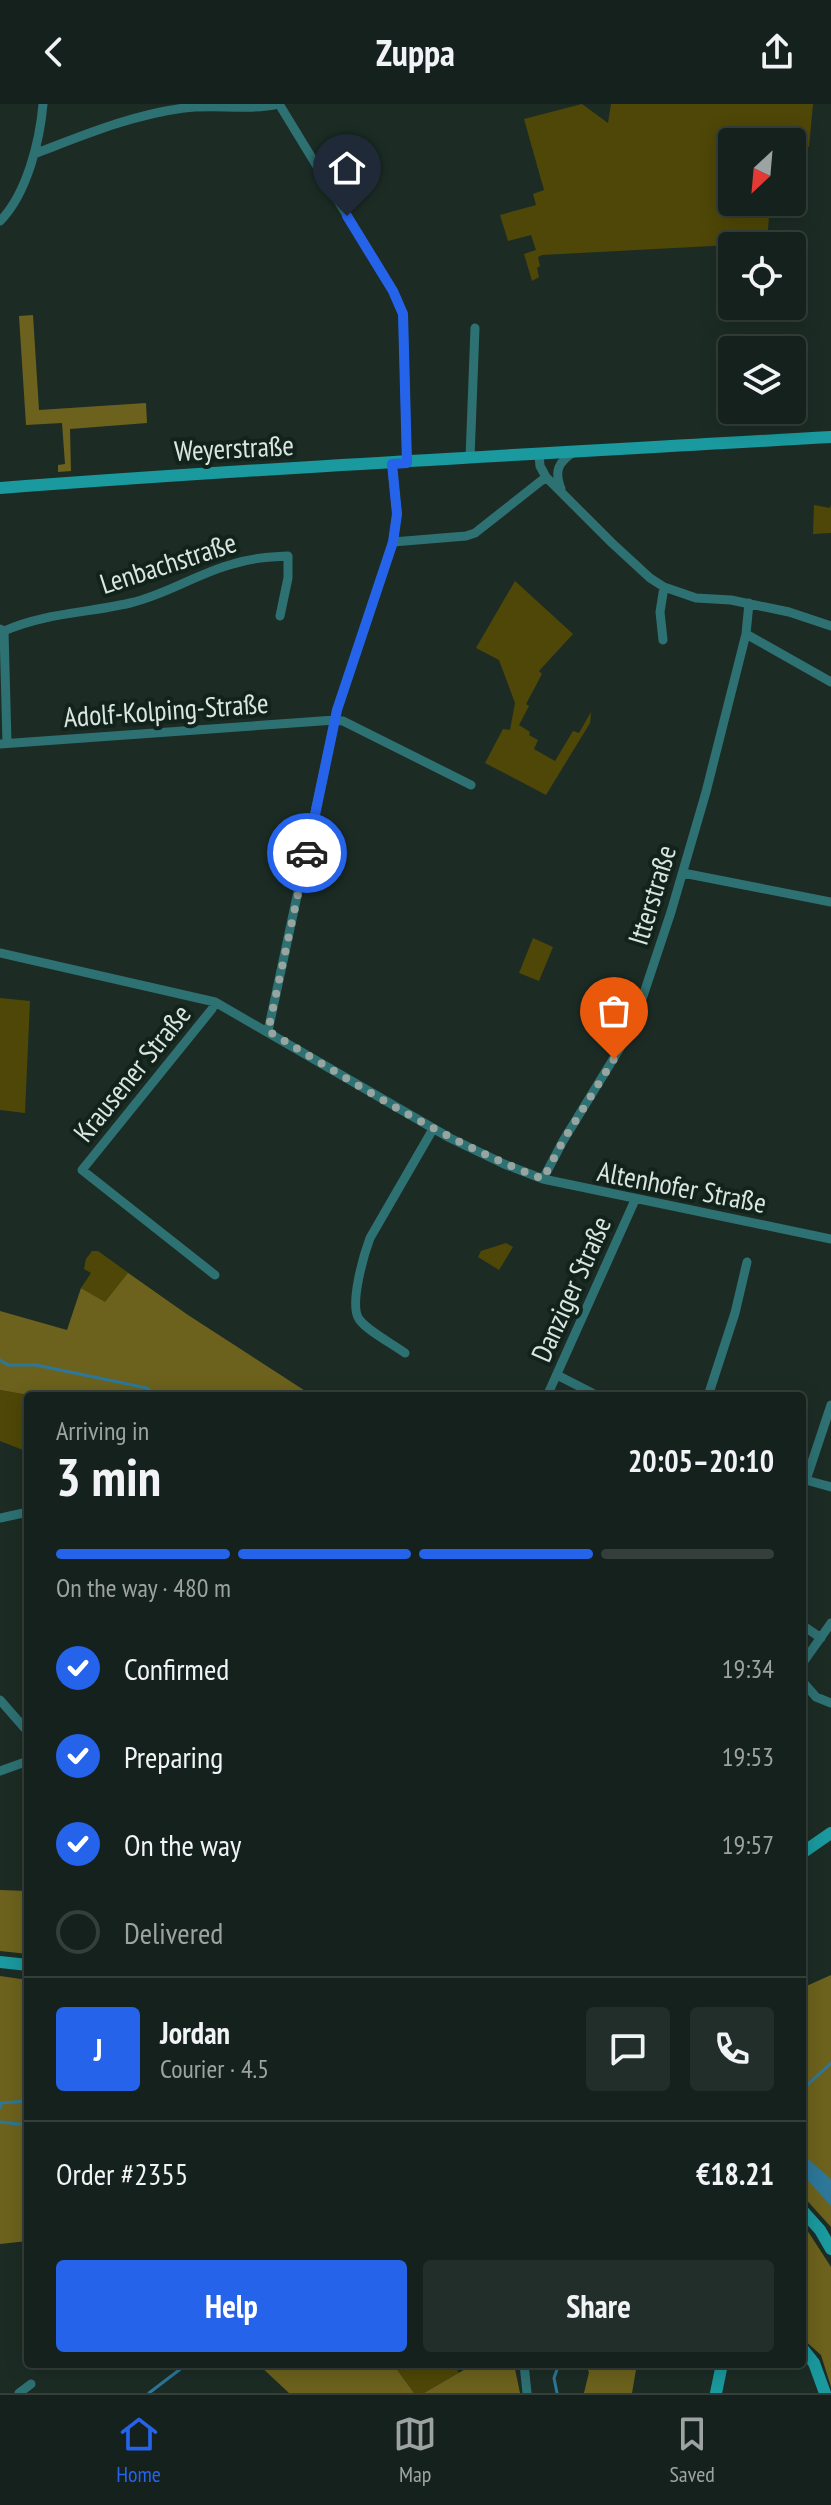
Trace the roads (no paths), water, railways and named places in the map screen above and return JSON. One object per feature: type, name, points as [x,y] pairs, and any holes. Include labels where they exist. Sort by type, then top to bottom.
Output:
[{"type":"main road","name":"Weyerstraße","points":[[0,488],[140,476],[831,437]]},
{"type":"main road","points":[[806,1850],[831,1833]]},
{"type":"main road","points":[[0,1962],[24,1965]]},
{"type":"main road","points":[[806,2214],[831,2249]]},
{"type":"main road","points":[[806,2353],[814,2363],[825,2393]]},
{"type":"main road","points":[[716,2393],[721,2368]]},
{"type":"street","points":[[0,221],[14,201],[34,154],[39,140],[43,104]]},
{"type":"street","points":[[34,154],[142,115],[203,106],[264,107],[279,104],[393,291],[403,314],[407,463]]},
{"type":"street","points":[[470,458],[475,328]]},
{"type":"street","points":[[562,492],[557,470],[561,462],[574,452]]},
{"type":"street","points":[[539,455],[546,477],[612,543],[664,587],[696,598],[749,603],[789,612],[831,626]]},
{"type":"street","points":[[268,1031],[335,720],[393,542],[397,514],[392,464]]},
{"type":"street","points":[[393,542],[475,533],[546,477]]},
{"type":"street","name":"Lenbachstraße","points":[[2,630],[41,618],[132,603],[172,590],[230,564],[261,557],[288,556],[288,578],[280,616]]},
{"type":"street","points":[[663,640],[660,612],[664,587]]},
{"type":"street","name":"Itterstraße","points":[[543,1179],[630,1031],[683,873],[746,634],[749,603]]},
{"type":"street","points":[[2,630],[4,743]]},
{"type":"street","points":[[746,634],[831,682]]},
{"type":"street","points":[[335,720],[343,721],[471,785]]},
{"type":"street","name":"Adolf-Kolping-Straße","points":[[4,743],[335,720]]},
{"type":"street","points":[[683,873],[831,902]]},
{"type":"street","name":"Altenhofer Straße","points":[[0,953],[215,1002],[433,1129],[493,1159],[543,1179],[831,1239]]},
{"type":"street","name":"Krausener Straße","points":[[215,1002],[82,1170],[215,1275]]},
{"type":"street","points":[[405,1353],[360,1321],[355,1306],[370,1238],[433,1129]]},
{"type":"street","name":"Danziger Straße","points":[[549,1392],[635,1200]]},
{"type":"street","points":[[709,1392],[735,1313],[747,1262]]},
{"type":"street","points":[[557,1375],[590,1392]]},
{"type":"street","points":[[806,1474],[831,1405]]},
{"type":"street","points":[[806,1481],[831,1487]]},
{"type":"street","points":[[0,1518],[24,1513]]},
{"type":"street","points":[[806,1659],[831,1623]]},
{"type":"street","points":[[806,1628],[821,1638]]},
{"type":"street","points":[[806,1686],[816,1697],[831,1703]]},
{"type":"street","points":[[0,1700],[24,1727]]},
{"type":"street","points":[[0,1771],[24,1762]]},
{"type":"street","points":[[524,2368],[527,2393]]},
{"type":"street","points":[[19,2393],[31,2384]]},
{"type":"water","points":[[806,2160],[831,2179],[831,2206],[806,2178]]},
{"type":"waterway","points":[[0,1360],[8,1365],[36,1365],[147,1388],[152,1392]]},
{"type":"waterway","points":[[806,2086],[831,2063]]},
{"type":"waterway","points":[[0,2108],[1,2103],[24,2101]]},
{"type":"waterway","points":[[0,2122],[24,2125]]},
{"type":"waterway","points":[[149,2393],[182,2368]]},
{"type":"waterway","points":[[557,2393],[554,2378],[558,2368]]}]
